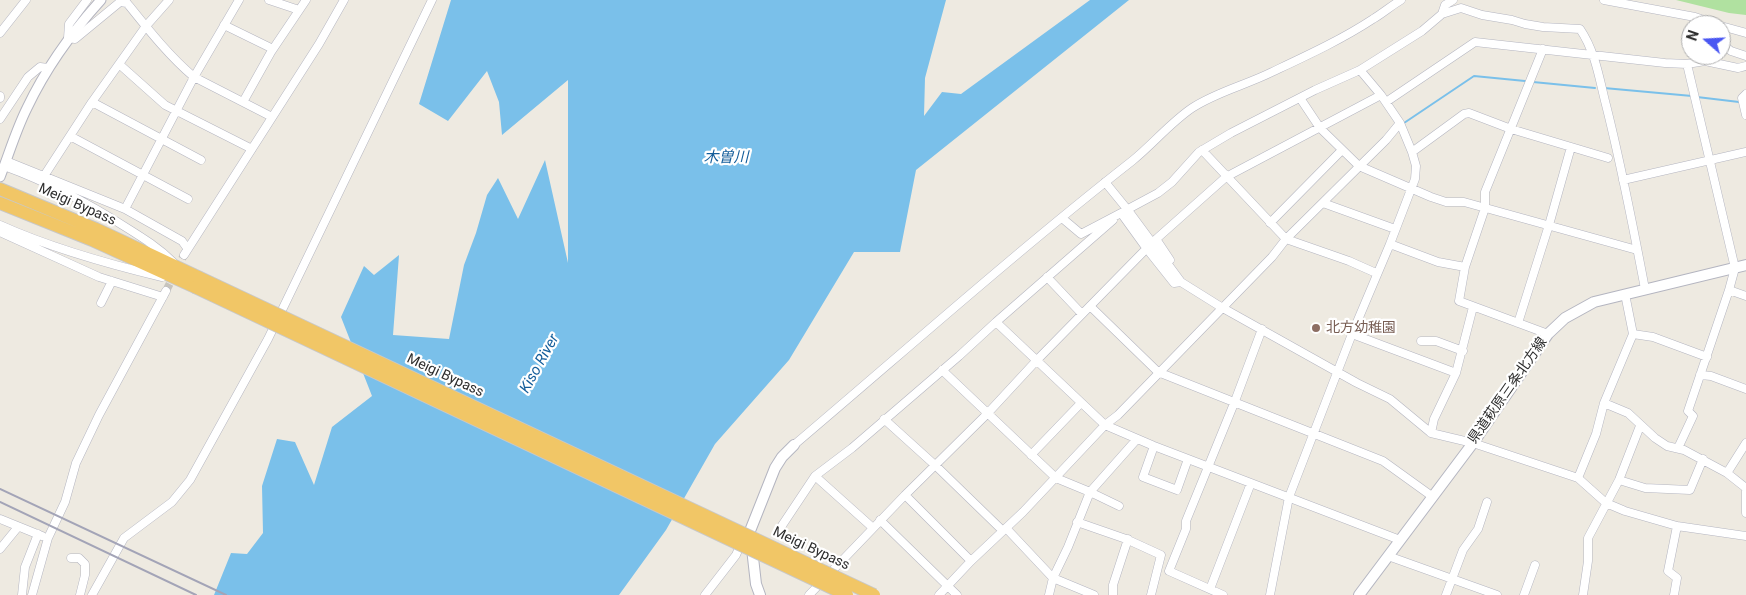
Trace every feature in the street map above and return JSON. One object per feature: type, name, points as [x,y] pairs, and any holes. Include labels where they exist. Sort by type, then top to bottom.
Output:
[{"type":"highway","name":"Meigi Bypass","points":[[0,189],[35,210]]},
{"type":"highway","name":"Meigi Bypass","points":[[0,203],[35,210],[96,229],[191,279],[847,595]]},
{"type":"highway","name":"Meigi Bypass","points":[[191,279],[874,595]]},
{"type":"main road","name":"県道萩原三条北方線","points":[[1359,595],[1473,443],[1548,334],[1565,318],[1594,302],[1746,265]]},
{"type":"main road","points":[[760,595],[756,584],[750,531],[775,468],[782,457],[794,445]]},
{"type":"street","points":[[0,33],[26,0]]},
{"type":"street","points":[[68,38],[69,24],[86,0]]},
{"type":"street","points":[[0,177],[26,110],[48,68],[68,38],[101,0]]},
{"type":"street","points":[[44,176],[92,102],[146,26],[169,0]]},
{"type":"street","points":[[124,209],[194,77],[239,0]]},
{"type":"street","points":[[269,0],[299,10]]},
{"type":"street","points":[[243,102],[273,49],[306,0]]},
{"type":"street","points":[[5,164],[44,176],[124,209],[182,241],[185,251],[191,245],[319,44],[344,0]]},
{"type":"street","points":[[92,595],[124,538],[172,502],[190,480],[268,339],[432,0]]},
{"type":"street","points":[[794,445],[932,325],[1149,147],[1177,120],[1193,108],[1224,91],[1270,73],[1334,42],[1401,0]]},
{"type":"street","points":[[1442,14],[1445,5],[1453,0]]},
{"type":"street","points":[[1604,0],[1681,15]]},
{"type":"street","points":[[68,38],[75,39],[120,2],[126,2],[185,70],[194,77],[272,117]]},
{"type":"street","points":[[1062,218],[1081,234],[1125,211],[1158,193],[1172,182],[1202,150],[1300,98],[1360,70],[1422,31],[1442,14],[1461,8],[1482,15],[1524,24],[1580,30],[1588,40],[1623,180],[1645,289]]},
{"type":"street","points":[[224,25],[273,49]]},
{"type":"street","points":[[1731,28],[1746,33]]},
{"type":"street","points":[[1386,102],[1475,42],[1681,63]]},
{"type":"street","points":[[1543,49],[1485,192],[1485,208],[1465,267],[1459,300],[1473,307],[1548,334]]},
{"type":"street","points":[[1731,51],[1746,56]]},
{"type":"street","points":[[119,64],[164,105],[252,149]]},
{"type":"street","points":[[1678,448],[1693,416],[1688,411],[1735,268],[1687,65]]},
{"type":"street","points":[[1722,65],[1738,68],[1746,66]]},
{"type":"street","points":[[0,119],[28,77],[40,67],[48,68]]},
{"type":"street","points":[[1270,595],[1289,497],[1376,273],[1390,244],[1412,188],[1416,166],[1400,123],[1381,95],[1360,70]]},
{"type":"street","points":[[1746,94],[1742,98],[1746,114]]},
{"type":"street","points":[[809,595],[880,520],[987,414],[1082,314],[1152,244],[1226,177],[1381,95]]},
{"type":"street","points":[[1300,98],[1320,128],[1359,166],[1446,202],[1464,202],[1637,250]]},
{"type":"street","points":[[92,102],[201,160]]},
{"type":"street","points":[[1412,152],[1464,114],[1469,113],[1511,129],[1608,158]]},
{"type":"street","points":[[938,595],[1056,478],[1105,425],[1272,257],[1286,239],[1386,140],[1400,123]]},
{"type":"street","points":[[70,136],[188,199]]},
{"type":"street","points":[[1518,323],[1571,147]]},
{"type":"street","points":[[1202,150],[1286,239],[1349,261],[1376,273]]},
{"type":"street","points":[[1270,223],[1342,150]]},
{"type":"street","points":[[1623,180],[1746,152]]},
{"type":"street","points":[[5,164],[98,210],[160,249],[191,279]]},
{"type":"street","points":[[1104,182],[1128,209],[1180,282],[1356,383],[1390,398],[1431,433],[1473,443],[1578,478],[1606,503],[1625,511],[1677,526],[1746,536]]},
{"type":"street","points":[[1323,203],[1395,229]]},
{"type":"street","points":[[1125,211],[1179,275],[1180,282]]},
{"type":"street","points":[[779,530],[815,476],[852,448],[960,356],[1047,277],[1125,211]]},
{"type":"street","points":[[0,225],[129,270],[191,279]]},
{"type":"street","points":[[0,232],[112,281],[164,294],[99,415],[76,464],[66,502],[48,538],[32,595]]},
{"type":"street","points":[[1152,244],[1174,283],[1180,282]]},
{"type":"street","points":[[1390,244],[1438,262],[1465,267]]},
{"type":"street","points":[[1047,277],[1082,314]]},
{"type":"street","points":[[102,303],[112,281]]},
{"type":"street","points":[[1729,290],[1746,296]]},
{"type":"street","points":[[1578,478],[1596,434],[1604,403],[1633,334],[1625,294]]},
{"type":"street","points":[[1090,306],[1158,372],[1383,461],[1434,496]]},
{"type":"street","points":[[1431,433],[1434,419],[1456,373],[1473,307]]},
{"type":"street","points":[[996,322],[1105,425],[1154,446],[1400,540]]},
{"type":"street","points":[[1169,571],[1186,529],[1186,521],[1235,402],[1262,329]]},
{"type":"street","points":[[1352,334],[1456,373]]},
{"type":"street","points":[[1633,334],[1653,337],[1706,357]]},
{"type":"street","points":[[1421,342],[1436,341],[1463,351]]},
{"type":"street","points":[[942,370],[1056,478],[1120,506]]},
{"type":"street","points":[[1700,375],[1711,376],[1746,389]]},
{"type":"street","points":[[1031,455],[1081,403]]},
{"type":"street","points":[[1604,403],[1628,413],[1635,418],[1640,426],[1667,446],[1678,448],[1727,473],[1746,488],[1746,513]]},
{"type":"street","points":[[884,419],[1005,530],[1053,578],[1094,595]]},
{"type":"street","points":[[1583,595],[1588,561],[1588,538],[1619,480],[1640,426]]},
{"type":"street","points":[[1049,595],[1053,578],[1068,547],[1090,492],[1137,439]]},
{"type":"street","points":[[1727,473],[1746,443]]},
{"type":"street","points":[[1154,446],[1143,477],[1151,481],[1177,490],[1188,459]]},
{"type":"street","points":[[1619,480],[1645,488],[1690,490],[1702,459]]},
{"type":"street","points":[[815,476],[873,528]]},
{"type":"street","points":[[1158,566],[1216,593],[1251,483]]},
{"type":"street","points":[[905,495],[971,561]]},
{"type":"street","points":[[1446,595],[1463,550],[1478,529],[1486,502]]},
{"type":"street","points":[[0,519],[48,538]]},
{"type":"street","points":[[880,520],[957,595]]},
{"type":"street","points":[[1077,522],[1128,540],[1161,555],[1151,595]]},
{"type":"street","points":[[1674,595],[1677,578],[1668,571],[1677,526]]},
{"type":"street","points":[[0,549],[18,527]]},
{"type":"street","points":[[705,595],[736,555],[743,538],[750,531]]},
{"type":"street","points":[[22,595],[25,567],[38,534]]},
{"type":"street","points":[[1113,595],[1113,585],[1128,540]]},
{"type":"street","points":[[1388,556],[1497,595]]},
{"type":"street","points":[[72,558],[79,558],[85,564],[80,595]]},
{"type":"street","points":[[1524,595],[1535,565]]},
{"type":"green space","points":[[1676,0],[1746,0],[1746,15],[1729,13]]},
{"type":"water","name":"木曽川","points":[[451,0],[946,0],[925,78],[924,116],[942,92],[961,94],[1090,0],[1129,0],[916,170],[900,252],[854,252],[789,360],[715,444],[666,530],[619,595],[214,595],[231,553],[247,554],[263,533],[262,486],[277,439],[295,442],[314,485],[332,427],[372,396],[341,317],[364,266],[374,275],[399,255],[393,335],[449,339],[464,265],[487,195],[498,178],[518,219],[545,160],[568,263],[568,80],[502,135],[499,102],[487,71],[448,121],[419,104]]},
{"type":"waterway","points":[[1404,123],[1474,76],[1525,81]]},
{"type":"waterway","points":[[1533,82],[1595,88]]},
{"type":"waterway","points":[[1604,88],[1692,96]]},
{"type":"waterway","points":[[1697,97],[1739,102]]},
{"type":"tunnel","points":[[166,291],[184,255]]},
{"type":"railway","points":[[0,489],[226,595]]},
{"type":"railway","points":[[0,502],[196,595]]},
{"type":"place","name":"北方幼稚園","points":[[1316,328]]},
{"type":"water label","name":"Kiso River","points":[[540,364]]}]
